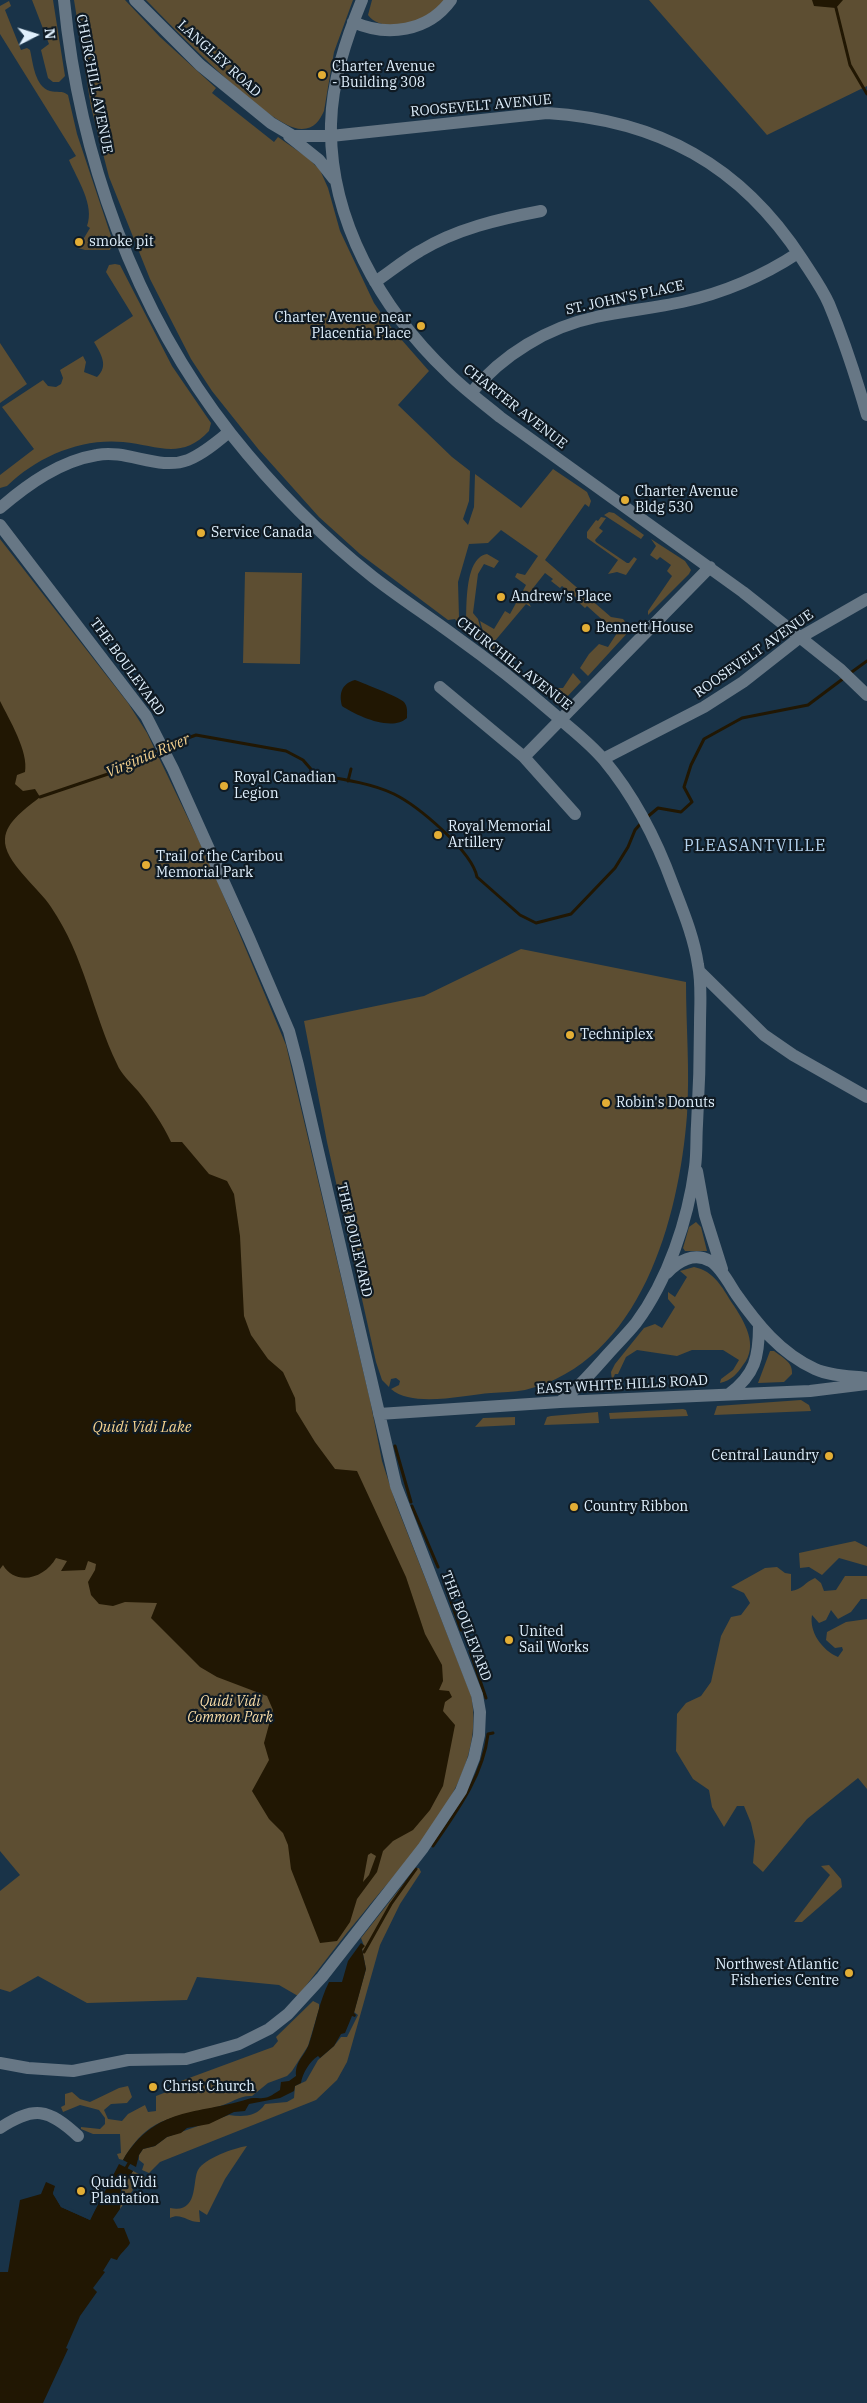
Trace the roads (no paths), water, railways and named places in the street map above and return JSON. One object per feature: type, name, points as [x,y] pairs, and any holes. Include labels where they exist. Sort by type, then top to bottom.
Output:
[{"type":"street","name":"CHURCHILL AVENUE","points":[[64,0],[67,37],[80,106],[94,162],[118,234],[145,293],[192,379],[229,432],[288,500],[338,548],[376,579],[489,660],[560,719],[603,759],[649,831],[666,865],[688,925],[699,971],[700,1080],[696,1165],[686,1214],[663,1277],[638,1321],[592,1372],[560,1402]]},
{"type":"street","name":"LANGLEY ROAD","points":[[135,0],[200,65],[253,110],[319,160],[337,183]]},
{"type":"street","name":"CHARTER AVENUE","points":[[362,0],[340,62],[331,114],[331,136],[337,183],[341,204],[351,234],[375,282],[412,335],[448,374],[500,417],[710,567],[841,670],[867,695]]},
{"type":"street","points":[[353,22],[369,29],[386,30],[415,27],[428,21],[451,0]]},
{"type":"street","name":"ROOSEVELT AVENUE","points":[[331,136],[547,113],[575,115],[606,121],[679,144],[711,162],[751,195],[782,229],[828,303],[848,353],[867,415]]},
{"type":"street","points":[[287,135],[299,137],[331,136]]},
{"type":"street","points":[[375,282],[420,250],[440,240],[464,230],[502,219],[541,211]]},
{"type":"street","name":"ST. JOHN'S PLACE","points":[[471,393],[485,377],[511,354],[565,326],[594,317],[684,301],[710,294],[745,282],[798,253]]},
{"type":"street","points":[[0,508],[41,477],[75,461],[98,454],[127,454],[177,462],[195,456],[229,432]]},
{"type":"street","name":"THE BOULEVARD","points":[[0,525],[131,694],[158,738],[289,1031],[396,1486],[469,1672],[480,1712],[479,1735],[474,1758],[461,1791],[439,1826],[326,1972],[288,2014],[269,2029],[239,2044],[186,2059],[124,2060],[73,2071],[34,2069],[0,2063]]},
{"type":"street","points":[[524,757],[710,567]]},
{"type":"street","name":"ROOSEVELT AVENUE","points":[[603,759],[704,707],[743,682],[799,638],[867,599]]},
{"type":"street","points":[[440,687],[524,757],[575,814]]},
{"type":"street","points":[[699,971],[764,1035],[793,1055],[867,1097]]},
{"type":"street","points":[[696,1165],[705,1214],[717,1258],[729,1283]]},
{"type":"street","points":[[663,1277],[676,1263],[687,1258],[699,1257],[712,1261],[759,1325],[778,1345],[815,1370],[831,1374],[867,1378]]},
{"type":"street","points":[[729,1394],[741,1385],[757,1358],[759,1325]]},
{"type":"street","name":"EAST WHITE HILLS ROAD","points":[[379,1414],[560,1402],[810,1391],[867,1384]]},
{"type":"street","points":[[0,2128],[25,2114],[42,2112],[58,2118],[78,2136]]},
{"type":"water","points":[[812,0],[843,0],[836,8],[814,6]]},
{"type":"water","points":[[355,680],[400,699],[407,708],[407,718],[401,722],[384,723],[365,718],[342,706],[342,690],[347,684]]},
{"type":"water","name":"Quidi Vidi Lake","points":[[0,701],[24,755],[25,772],[17,775],[15,784],[23,791],[35,789],[40,797],[18,815],[9,826],[5,839],[6,848],[16,865],[46,900],[63,926],[80,965],[108,1044],[121,1071],[152,1109],[171,1142],[182,1142],[209,1174],[227,1181],[234,1194],[240,1236],[244,1316],[251,1335],[268,1359],[283,1372],[295,1398],[296,1411],[315,1442],[335,1469],[357,1471],[406,1577],[425,1634],[442,1665],[443,1681],[439,1690],[449,1691],[452,1697],[445,1702],[443,1711],[455,1725],[443,1786],[430,1810],[413,1830],[393,1841],[383,1851],[377,1872],[357,1899],[350,1922],[337,1941],[320,1943],[291,1869],[288,1845],[283,1833],[269,1819],[252,1791],[269,1760],[264,1743],[273,1710],[267,1696],[217,1677],[200,1667],[151,1618],[157,1603],[125,1602],[113,1606],[99,1604],[91,1595],[88,1582],[95,1570],[96,1564],[88,1561],[85,1570],[61,1571],[67,1561],[56,1558],[45,1571],[38,1575],[23,1578],[15,1576],[3,1565],[0,1569]],"holes":[[[371,1853],[376,1856],[369,1875],[363,1882],[368,1855]]]},
{"type":"water","points":[[361,1943],[365,1946],[362,1949],[366,1969],[354,2013],[356,2015],[355,2017],[352,2016],[345,2033],[341,2034],[334,2046],[320,2058],[318,2056],[309,2064],[301,2083],[295,2086],[294,2091],[280,2098],[249,2104],[245,2111],[234,2112],[209,2124],[187,2128],[181,2133],[167,2137],[155,2146],[143,2149],[139,2155],[136,2167],[123,2160],[135,2143],[149,2130],[163,2121],[178,2115],[250,2098],[267,2097],[280,2090],[281,2082],[289,2081],[296,2076],[298,2063],[309,2044],[320,2005],[329,1982],[342,1982],[348,1961]]},
{"type":"water","points":[[119,2164],[133,2171],[121,2190],[120,2209],[113,2219],[118,2228],[124,2228],[130,2243],[117,2260],[111,2258],[103,2271],[105,2272],[93,2288],[97,2292],[80,2316],[66,2348],[68,2349],[43,2403],[0,2403],[0,2272],[8,2272],[20,2200],[41,2194],[46,2182],[55,2186],[53,2194],[61,2207],[90,2220]]},
{"type":"waterway","points":[[836,8],[850,65],[867,94]]},
{"type":"waterway","name":"Virginia River","points":[[849,674],[867,661]]},
{"type":"waterway","name":"Virginia River","points":[[646,818],[658,808],[681,812],[692,802],[684,787],[691,765],[704,739],[742,718],[808,705],[844,678]]},
{"type":"waterway","name":"Virginia River","points":[[166,746],[196,735],[286,751],[303,760],[316,775],[366,784],[394,794],[416,808],[443,830],[455,842],[473,866],[477,877],[520,915],[536,923],[571,914],[615,868],[628,847],[635,830],[642,822]]},
{"type":"waterway","name":"Virginia River","points":[[40,797],[114,772],[160,749]]},
{"type":"waterway","points":[[348,781],[351,769]]},
{"type":"waterway","points":[[395,1446],[411,1502]]},
{"type":"waterway","points":[[412,1506],[438,1567]]},
{"type":"waterway","points":[[444,1582],[461,1630]]},
{"type":"waterway","points":[[470,1651],[486,1698]]},
{"type":"waterway","points":[[433,1846],[468,1793],[481,1764],[488,1734],[493,1733]]},
{"type":"waterway","points":[[364,1952],[391,1904],[416,1869]]},
{"type":"waterway","points":[[126,2168],[129,2163]]},
{"type":"place","name":"Charter Avenue - Building 308","points":[[322,75]]},
{"type":"place","name":"smoke pit","points":[[79,242]]},
{"type":"place","name":"Charter Avenue near Placentia Place","points":[[421,326]]},
{"type":"place","name":"Charter Avenue Bldg 530","points":[[625,500]]},
{"type":"place","name":"Service Canada","points":[[201,533]]},
{"type":"place","name":"Andrew's Place","points":[[501,597]]},
{"type":"place","name":"Bennett House","points":[[586,628]]},
{"type":"place","name":"Royal Canadian Legion","points":[[224,786]]},
{"type":"place","name":"Royal Memorial Artillery","points":[[438,835]]},
{"type":"place","name":"Trail of the Caribou Memorial Park","points":[[146,865]]},
{"type":"place","name":"Techniplex","points":[[570,1035]]},
{"type":"place","name":"Robin's Donuts","points":[[606,1103]]},
{"type":"place","name":"Central Laundry","points":[[829,1456]]},
{"type":"place","name":"Country Ribbon","points":[[574,1507]]},
{"type":"place","name":"United Sail Works","points":[[509,1640]]},
{"type":"place","name":"Northwest Atlantic Fisheries Centre","points":[[849,1973]]},
{"type":"place","name":"Christ Church","points":[[153,2087]]},
{"type":"place","name":"Quidi Vidi Plantation","points":[[81,2191]]},
{"type":"district","name":"PLEASANTVILLE","points":[[755,846]]},
{"type":"park label","name":"Quidi Vidi Common Park","points":[[230,1710]]}]
